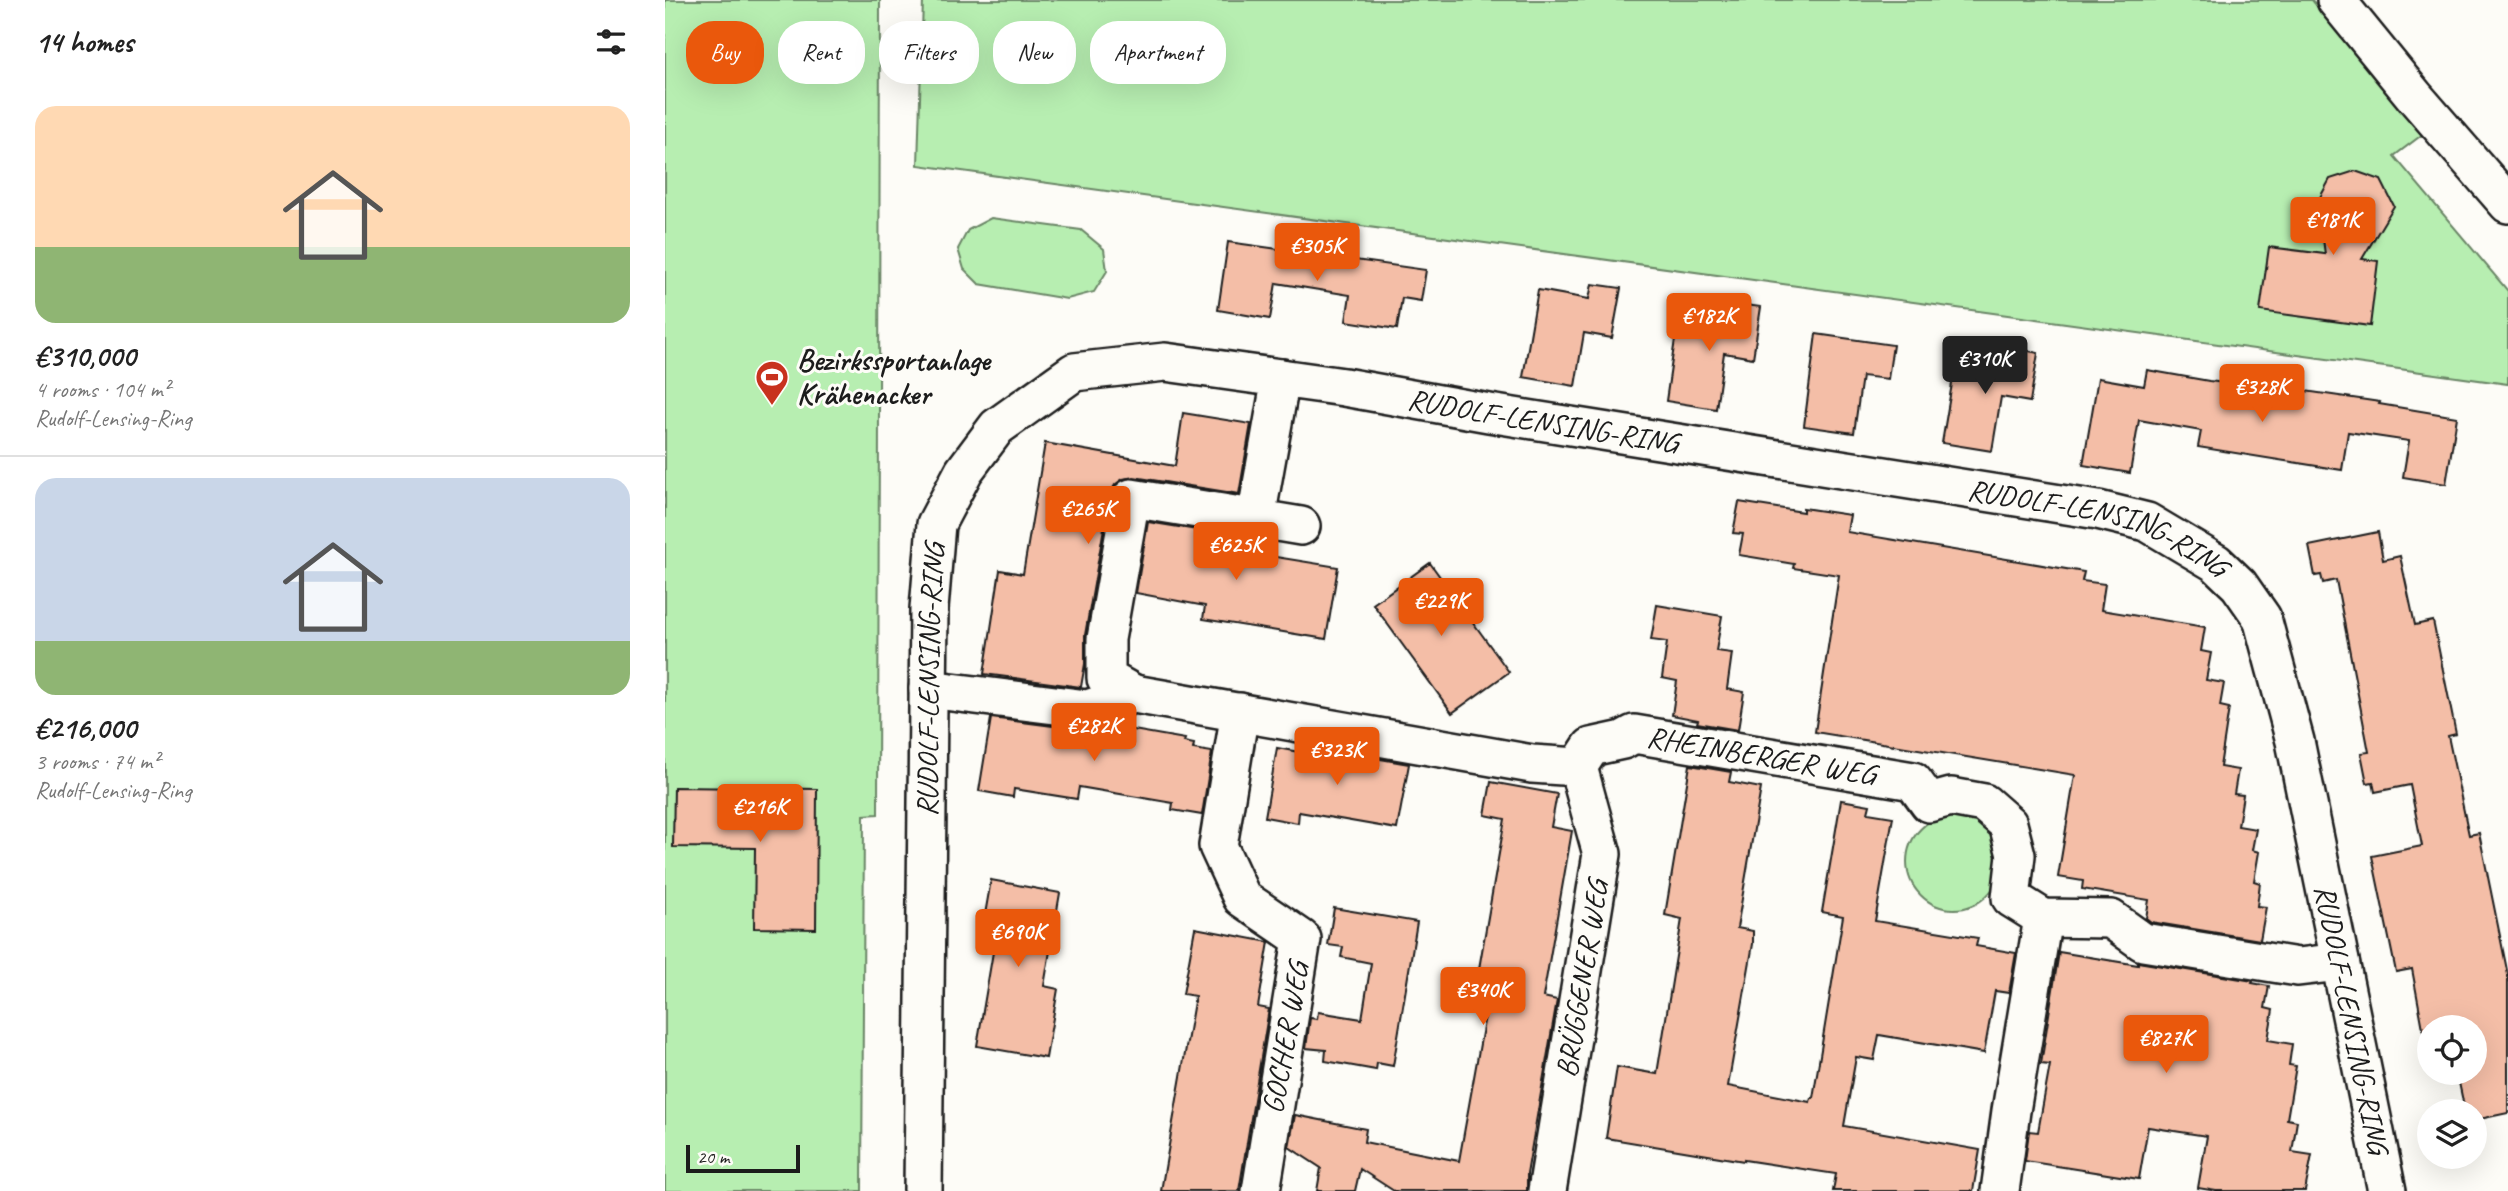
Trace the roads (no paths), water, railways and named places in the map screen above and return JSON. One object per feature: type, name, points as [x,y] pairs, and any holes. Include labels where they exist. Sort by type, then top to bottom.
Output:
[{"type":"street","points":[[2336,0],[2440,128],[2508,204]]},
{"type":"street","name":"RUDOLF-LENSING-RING","points":[[923,1191],[927,689],[929,609],[936,524],[964,471],[997,427],[1074,372],[1165,362],[2098,510],[2147,522],[2216,563],[2239,585],[2262,618],[2295,741],[2387,1191]]},
{"type":"street","points":[[1256,518],[1281,379]]},
{"type":"street","points":[[1301,526],[1131,498],[1106,639],[1106,678],[1135,694],[1532,764],[1578,766]]},
{"type":"street","points":[[927,689],[1087,709],[1135,694]]},
{"type":"street","name":"GOCHER WEG","points":[[1240,712],[1218,846],[1242,898],[1302,939],[1261,1191]]},
{"type":"street","name":"RHEINBERGER WEG","points":[[1578,766],[1591,747],[1623,740],[1634,734],[1913,781],[1930,803],[1951,797],[1985,803],[2008,824],[2016,855],[2011,898],[2043,918]]},
{"type":"street","name":"BRÜGGENER WEG","points":[[1547,1191],[1602,854],[1578,766]]},
{"type":"street","points":[[2000,1191],[2043,918],[2111,919],[2143,942],[2298,967],[2340,962]]},
{"type":"place","name":"Bezirkssportanlage Krähenacker","points":[[772,407]]}]
